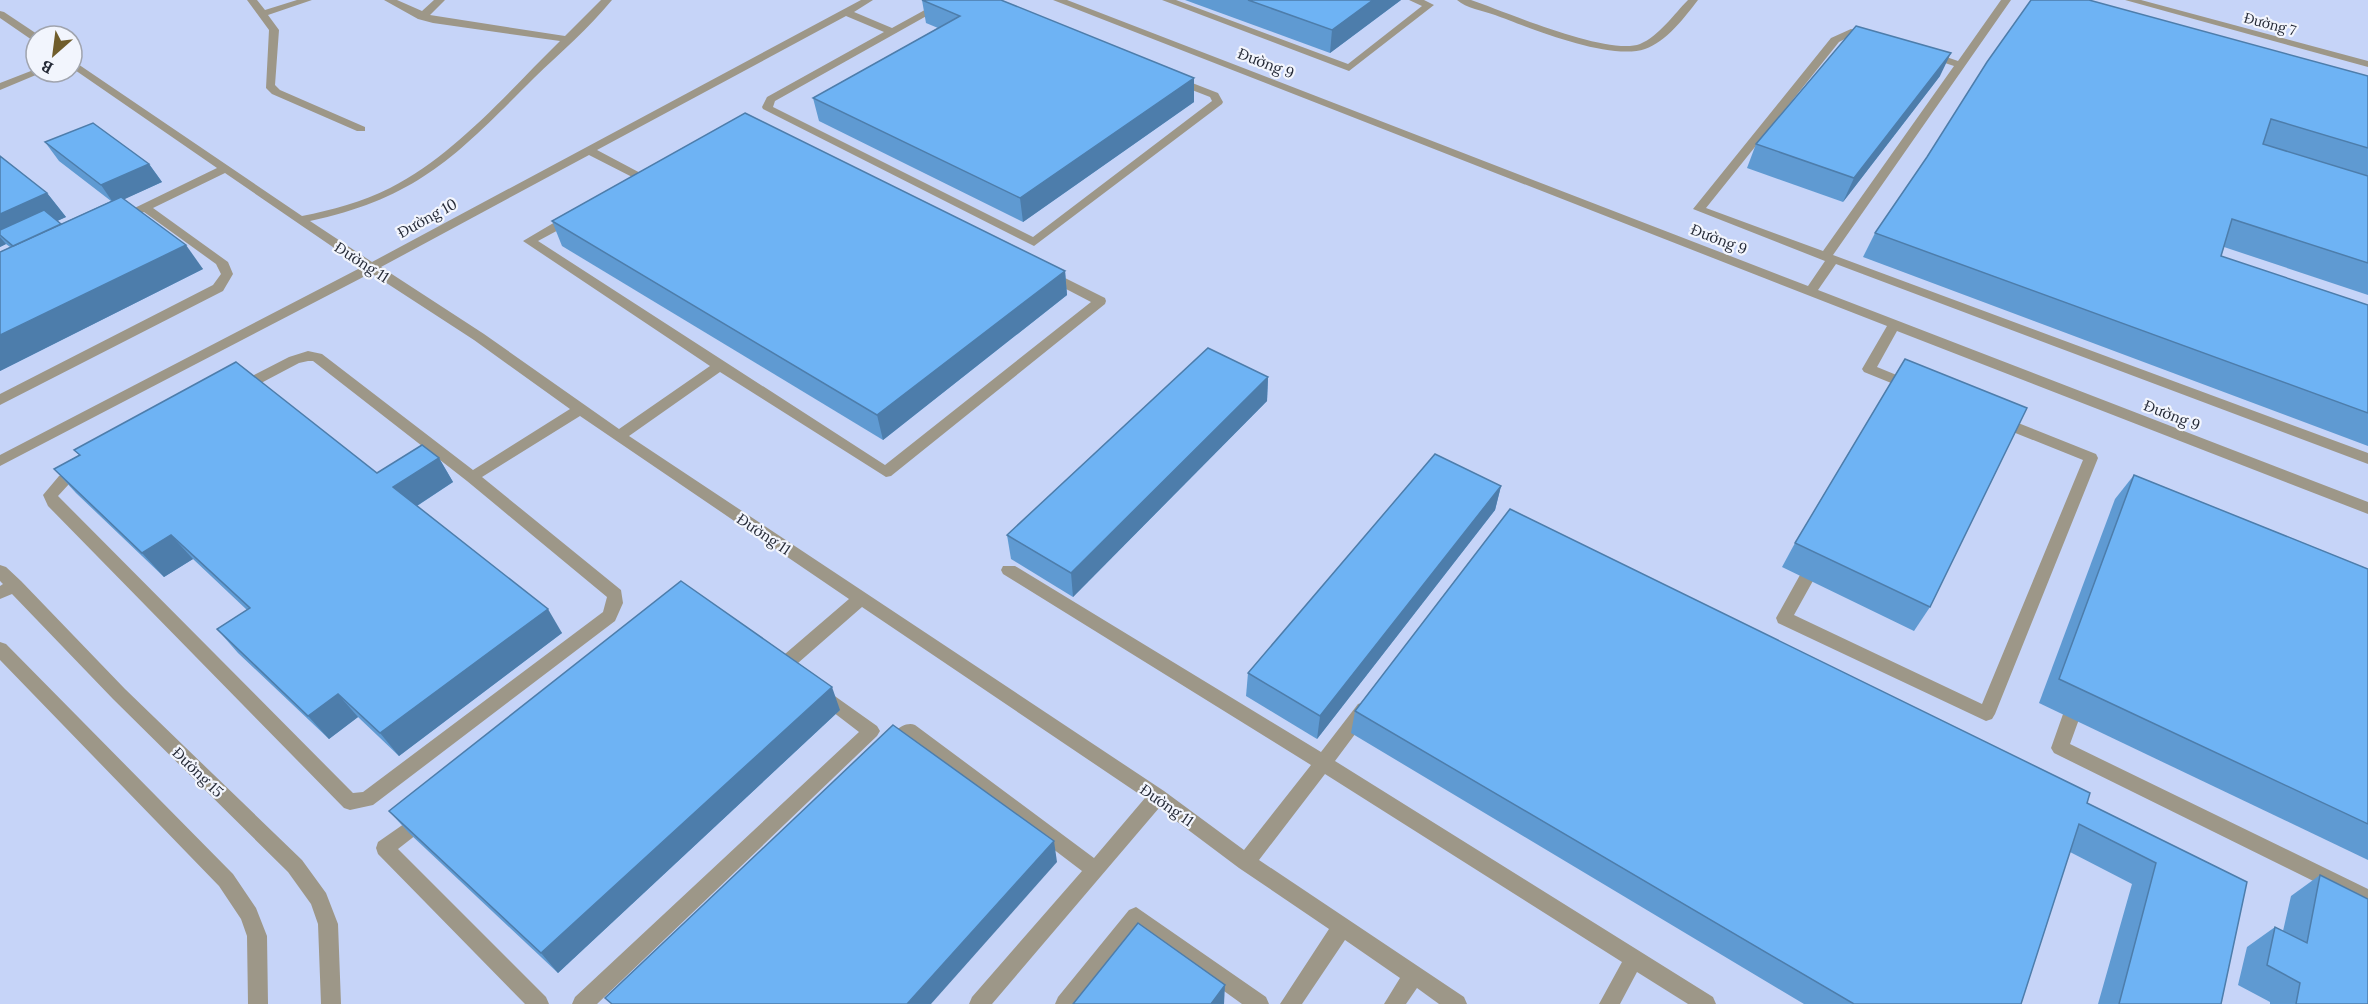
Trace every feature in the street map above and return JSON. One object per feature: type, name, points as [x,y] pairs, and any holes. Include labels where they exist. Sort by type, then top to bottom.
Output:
[{"type":"street","points":[[252,0],[274,30],[270,86],[276,92],[361,129]]},
{"type":"street","points":[[260,12],[268,13],[307,0]]},
{"type":"street","points":[[389,0],[422,17],[433,20],[567,39]]},
{"type":"street","points":[[422,17],[440,0]]},
{"type":"street","points":[[300,220],[336,211],[402,187],[439,164],[607,0]]},
{"type":"street","name":"Đường 10","points":[[0,461],[370,267],[868,0]]},
{"type":"street","points":[[950,0],[771,99],[767,107],[1034,242],[1218,102],[1214,95],[1170,78]]},
{"type":"street","name":"Đường 9","points":[[1058,0],[2368,508]]},
{"type":"street","points":[[1167,0],[1349,68],[1429,5],[1414,0]]},
{"type":"street","points":[[1462,0],[1596,45],[1623,50],[1636,49],[1653,40],[1693,0]]},
{"type":"street","points":[[1810,292],[1829,257],[2006,0]]},
{"type":"street","name":"Đường 7","points":[[2130,0],[2368,64]]},
{"type":"street","points":[[846,12],[893,32]]},
{"type":"street","points":[[0,14],[24,30]]},
{"type":"street","points":[[1883,40],[1851,32],[1835,40],[1699,209],[2368,459]]},
{"type":"street","points":[[1916,51],[1961,65]]},
{"type":"street","name":"Đường 11","points":[[84,71],[300,220],[479,337],[619,436],[1158,798],[1246,862],[1457,1004]]},
{"type":"street","points":[[0,87],[24,78]]},
{"type":"street","points":[[588,150],[642,178]]},
{"type":"street","points":[[114,221],[225,169]]},
{"type":"street","points":[[0,400],[218,288],[225,282],[228,275],[227,268],[220,261],[145,207]]},
{"type":"street","points":[[580,213],[529,241],[886,472],[1100,301],[1037,269]]},
{"type":"street","points":[[1894,325],[1869,369],[1916,392]]},
{"type":"street","points":[[308,356],[317,357],[472,477],[615,594],[615,603],[609,616],[367,799],[357,802],[350,802],[52,502],[50,495],[64,480],[294,360],[308,356]]},
{"type":"street","points":[[619,436],[720,366]]},
{"type":"street","points":[[472,477],[580,409]]},
{"type":"street","points":[[1824,547],[1784,618],[1986,714],[2091,458],[1981,414]]},
{"type":"street","name":"Đường 15","points":[[0,570],[8,589],[295,866],[319,899],[328,924],[331,1004]]},
{"type":"street","points":[[1009,570],[1323,763],[1706,1004]]},
{"type":"street","points":[[784,665],[861,598]]},
{"type":"street","points":[[0,650],[226,880],[249,914],[257,936],[258,1004]]},
{"type":"street","points":[[582,1004],[871,731],[766,652]]},
{"type":"street","points":[[2083,683],[2060,748],[2368,899]]},
{"type":"street","points":[[1246,862],[1373,697]]},
{"type":"street","points":[[874,763],[909,730],[1095,870]]},
{"type":"street","points":[[979,1004],[1158,798]]},
{"type":"street","points":[[441,805],[385,848],[539,1004]]},
{"type":"street","points":[[1065,1004],[1136,916],[1259,1004]]},
{"type":"street","points":[[1290,1004],[1342,927]]},
{"type":"street","points":[[1609,1004],[1634,959]]},
{"type":"street","points":[[1394,1004],[1414,975]]},
{"type":"building","points":[[922,0],[1001,0],[1194,78],[1020,198],[813,98],[960,16]]},
{"type":"building","points":[[1248,0],[1373,0],[1332,30]]},
{"type":"building","points":[[2031,0],[2089,0],[2368,76],[2368,148],[2271,119],[2263,144],[2368,176],[2368,263],[2232,219],[2221,256],[2368,305],[2368,413],[1875,233],[1927,157],[1987,62]]},
{"type":"building","points":[[1856,26],[1951,53],[1854,178],[1756,144]]},
{"type":"building","points":[[745,113],[1065,271],[877,415],[552,221]]},
{"type":"building","points":[[93,123],[149,164],[101,185],[45,142]]},
{"type":"building","points":[[0,156],[47,193],[0,214]]},
{"type":"building","points":[[121,197],[186,245],[0,335],[0,252]]},
{"type":"building","points":[[44,210],[61,224],[13,246],[0,235],[0,230]]},
{"type":"building","points":[[1208,348],[1268,377],[1071,573],[1007,535]]},
{"type":"building","points":[[1905,359],[2027,408],[1930,607],[1795,543]]},
{"type":"building","points":[[236,362],[377,473],[422,445],[439,458],[393,487],[548,609],[380,733],[338,694],[308,716],[217,629],[250,608],[171,535],[142,553],[54,469],[80,455],[74,450]]},
{"type":"building","points":[[1435,454],[1501,486],[1320,716],[1248,673]]},
{"type":"building","points":[[2134,475],[2368,569],[2368,824],[2059,679]]},
{"type":"building","points":[[1510,509],[2090,793],[2087,803],[2247,882],[2221,1004],[2119,1004],[2156,863],[2079,824],[2021,1004],[1854,1004],[1355,711]]},
{"type":"building","points":[[681,581],[832,687],[541,953],[389,811]]},
{"type":"building","points":[[893,725],[1054,841],[907,1004],[612,1004],[605,998]]},
{"type":"building","points":[[2320,875],[2368,899],[2368,1004],[2296,1004],[2300,983],[2267,965],[2275,927],[2307,943]]},
{"type":"building","points":[[1138,923],[1225,985],[1211,1004],[1073,1004]]}]
